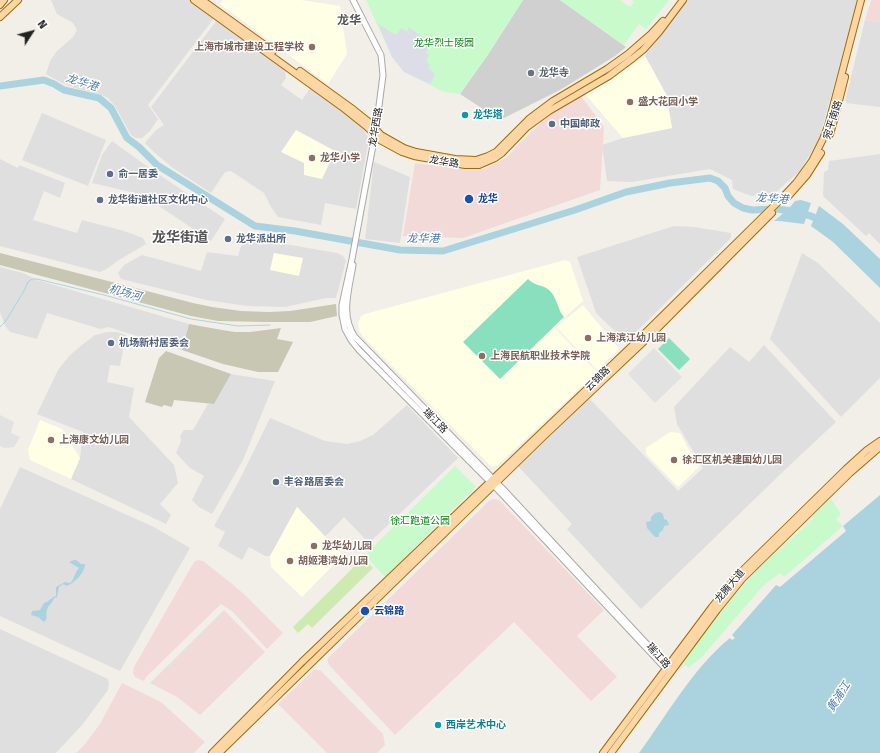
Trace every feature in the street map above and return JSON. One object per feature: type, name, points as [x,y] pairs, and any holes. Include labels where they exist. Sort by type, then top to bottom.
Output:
[{"type":"main road","points":[[0,4],[4,0]]},
{"type":"main road","points":[[0,17],[18,0]]},
{"type":"main road","name":"龙华路","points":[[194,0],[342,107],[391,146],[414,156],[465,165],[479,165],[495,158],[502,153],[527,127],[549,111],[609,76],[633,58],[643,50],[659,32],[683,0]]},
{"type":"main road","name":"龙华路","points":[[202,0],[354,110],[375,132],[416,152],[455,159],[476,160],[488,156],[502,146],[529,119],[553,100],[607,69],[637,47],[660,24],[678,0]]},
{"type":"main road","name":"宛平南路","points":[[761,221],[804,172],[823,139],[832,112],[861,0]]},
{"type":"main road","name":"宛平南路","points":[[761,221],[790,196],[815,164],[827,141],[835,117],[851,51],[866,0]]},
{"type":"main road","name":"云锦路","points":[[212,753],[302,662],[655,331],[761,221]]},
{"type":"main road","name":"龙腾大道","points":[[611,753],[716,602],[738,575],[846,469],[867,450],[880,441]]},
{"type":"main road","name":"龙腾大道","points":[[603,753],[724,600],[747,574],[850,473],[880,447]]},
{"type":"main road","name":"云锦路","points":[[219,753],[493,483]]},
{"type":"street","name":"龙华西路","points":[[347,326],[342,300],[352,259],[382,85],[382,59],[353,0]]},
{"type":"street","name":"龙华西路","points":[[344,313],[353,265],[352,259]]},
{"type":"street","name":"瑞江路","points":[[347,326],[363,346],[669,669]]},
{"type":"shaded area","points":[[51,0],[189,0],[214,18],[148,105],[158,119],[150,131],[142,138],[136,138],[131,135],[115,106],[108,98],[97,93],[78,89],[62,83],[46,74],[50,61],[57,51],[73,37],[77,30],[73,23],[57,14]]},
{"type":"shaded area","name":"上海市城市建设工程学校","points":[[222,0],[301,0],[340,6],[347,54],[328,84],[220,4]]},
{"type":"shaded area","name":"龙华寺","points":[[523,0],[560,0],[626,47],[615,56],[560,90],[500,120],[460,94],[487,56]]},
{"type":"shaded area","points":[[685,0],[858,0],[819,139],[800,171],[775,193],[751,196],[733,189],[732,180],[710,169],[632,182],[607,181],[602,145],[623,138],[672,128],[666,94],[645,56]]},
{"type":"shaded area","points":[[871,0],[880,0],[880,22],[865,20]]},
{"type":"shaded area","points":[[217,20],[285,69],[286,78],[281,85],[302,100],[310,88],[360,124],[369,139],[356,209],[325,203],[321,225],[278,217],[264,193],[231,171],[225,172],[211,193],[173,168],[145,143],[156,130],[164,125],[151,107]]},
{"type":"shaded area","points":[[865,20],[880,22],[880,107],[846,103],[846,97]]},
{"type":"shaded area","points":[[378,24],[396,35],[401,28],[407,32],[409,27],[432,44],[426,52],[429,55],[426,61],[430,65],[428,68],[435,74],[430,84],[404,72],[392,57]]},
{"type":"shaded area","name":"盛大花园小学","points":[[645,56],[666,94],[672,128],[623,138],[585,94]]},
{"type":"shaded area","points":[[581,96],[604,127],[600,190],[463,238],[403,236],[415,163],[460,169],[484,169],[506,158],[548,116]]},
{"type":"shaded area","points":[[42,113],[106,140],[88,186],[22,160]]},
{"type":"shaded area","name":"龙华小学","points":[[296,130],[335,151],[322,179],[304,175],[304,163],[281,152]]},
{"type":"shaded area","points":[[112,141],[225,219],[211,241],[147,198],[135,193],[92,183],[102,155]]},
{"type":"shaded area","points":[[880,154],[880,244],[869,233],[866,236],[823,196],[824,172],[828,170],[829,161]]},
{"type":"shaded area","points":[[0,159],[18,168],[19,165],[65,183],[60,198],[44,191],[33,220],[77,233],[82,220],[124,231],[143,238],[146,244],[100,272],[0,246]]},
{"type":"shaded area","points":[[374,162],[410,177],[400,243],[365,239]]},
{"type":"shaded area","points":[[674,226],[694,227],[731,233],[731,238],[626,342],[596,313],[577,257]]},
{"type":"shaded area","points":[[244,237],[337,253],[343,256],[346,261],[336,298],[326,298],[285,307],[247,306],[206,300],[121,279],[118,273],[124,265],[142,255],[201,271],[207,252],[238,256]]},
{"type":"shaded area","points":[[0,253],[212,307],[241,311],[269,312],[290,311],[336,304],[337,316],[310,322],[265,322],[218,321],[191,316],[0,265]]},
{"type":"shaded area","points":[[274,253],[303,258],[299,276],[270,270]]},
{"type":"shaded area","points":[[802,253],[818,263],[880,323],[880,378],[841,417],[770,339]]},
{"type":"shaded area","name":"上海民航职业技术学院","points":[[565,260],[570,262],[583,301],[554,327],[597,372],[498,465],[492,467],[366,340],[359,331],[358,323],[361,316],[365,314]]},
{"type":"shaded area","points":[[0,267],[23,273],[37,280],[189,324],[182,350],[108,327],[101,329],[47,313],[37,339],[10,332],[5,326],[0,312]]},
{"type":"shaded area","name":"上海滨江幼儿园","points":[[583,305],[619,349],[597,370],[556,327]]},
{"type":"shaded area","points":[[189,324],[235,332],[250,332],[281,328],[277,339],[293,342],[278,372],[258,372],[223,364],[182,350]]},
{"type":"shaded area","points":[[107,332],[117,332],[126,335],[120,366],[110,365],[107,382],[134,388],[129,417],[174,465],[178,483],[160,504],[171,515],[166,524],[71,479],[80,458],[83,432],[37,414],[58,370],[69,356],[95,335]]},
{"type":"shaded area","points":[[764,345],[836,422],[641,609],[567,529],[572,524],[516,464],[587,396],[678,491],[703,468],[677,424],[674,407],[730,347],[749,362]]},
{"type":"shaded area","points":[[654,348],[682,377],[655,403],[628,374]]},
{"type":"shaded area","points":[[166,351],[231,374],[214,404],[174,400],[172,407],[164,405],[162,407],[145,402],[159,358]]},
{"type":"shaded area","points":[[231,374],[275,381],[243,460],[212,514],[199,507],[192,500],[204,476],[190,468],[176,453],[181,441],[180,436],[184,430],[193,430],[208,404],[214,404]]},
{"type":"shaded area","points":[[407,405],[458,458],[369,543],[344,517],[325,537],[297,507],[270,556],[265,556],[249,547],[242,560],[218,546],[225,532],[214,526],[239,481],[270,418],[325,441],[347,444],[360,441],[373,435]]},
{"type":"shaded area","points":[[0,415],[14,422],[11,433],[20,437],[14,447],[5,448],[0,446]]},
{"type":"shaded area","name":"上海康文幼儿园","points":[[40,420],[62,429],[80,458],[71,479],[30,460],[28,450]]},
{"type":"shaded area","name":"徐汇区机关建国幼儿园","points":[[670,432],[680,433],[700,466],[678,487],[646,454],[646,448]]},
{"type":"shaded area","points":[[20,467],[154,527],[190,548],[120,671],[0,616],[0,509]]},
{"type":"shaded area","points":[[490,500],[499,500],[604,610],[577,636],[617,677],[591,701],[514,622],[395,735],[329,665],[327,659]]},
{"type":"shaded area","points":[[297,507],[343,555],[302,597],[271,567],[270,556]]},
{"type":"shaded area","points":[[198,560],[203,561],[245,595],[283,633],[267,649],[233,612],[221,604],[146,677],[144,681],[135,677],[133,673],[134,667],[194,562]]},
{"type":"shaded area","points":[[224,610],[265,652],[200,715],[177,697],[150,683]]},
{"type":"shaded area","points":[[0,629],[108,679],[108,690],[83,724],[56,753],[0,753]]},
{"type":"shaded area","points":[[314,670],[320,670],[383,734],[385,745],[377,753],[327,753],[278,704]]},
{"type":"shaded area","points":[[122,683],[161,702],[205,742],[194,753],[76,753],[100,724]]},
{"type":"green space","name":"龙华烈士陵园","points":[[366,0],[523,0],[487,56],[460,94],[444,92],[404,72],[392,57]]},
{"type":"green space","points":[[560,0],[620,0],[630,7],[634,2],[632,0],[669,0],[646,29],[639,24],[624,45]]},
{"type":"green space","points":[[528,279],[545,287],[553,294],[564,317],[500,379],[463,342]]},
{"type":"green space","points":[[669,338],[690,359],[679,370],[658,349]]},
{"type":"green space","name":"徐汇跑道公园","points":[[455,466],[476,487],[385,577],[365,555]]},
{"type":"green space","points":[[831,499],[841,514],[836,519],[843,526],[784,577],[780,573],[763,586],[701,658],[688,668],[683,662],[734,596],[758,569],[812,520],[813,515]]},
{"type":"green space","points":[[363,558],[373,568],[312,628],[308,624],[298,633],[293,627]]},
{"type":"water","points":[[801,200],[811,203],[804,224],[774,221],[795,201]]},
{"type":"water","points":[[819,206],[843,224],[880,259],[880,288],[833,242],[811,226]]},
{"type":"water","name":"黄浦江","points":[[880,495],[880,753],[639,753],[681,692],[704,663],[730,638],[732,640],[735,638],[732,635],[776,585],[780,587],[846,531],[843,526]]},
{"type":"water","points":[[660,512],[663,514],[664,519],[667,520],[669,525],[664,526],[663,530],[659,533],[659,537],[655,537],[647,528],[646,522],[651,521],[651,517],[655,513]]},
{"type":"water","points":[[74,560],[81,564],[85,564],[85,567],[76,580],[67,586],[63,584],[59,587],[57,597],[54,598],[48,608],[47,618],[45,621],[44,622],[38,617],[31,615],[32,611],[40,610],[44,603],[56,596],[56,587],[65,582],[70,583],[72,581],[79,568],[69,562]]},
{"type":"waterway","name":"龙华港","points":[[0,86],[44,80],[64,90],[99,98],[111,108],[127,138],[139,147],[157,165],[255,226],[295,231],[400,250],[443,251],[575,210],[626,192],[670,183],[710,178],[718,181],[725,188],[728,196],[734,203],[743,208],[752,210],[777,209],[791,211],[811,216],[823,222]]},
{"type":"waterway","name":"机场河","points":[[0,327],[5,322],[28,282],[32,279],[104,295],[191,319],[238,326],[270,325]]},
{"type":"place","name":"上海市城市建设工程学校","points":[[312,47]]},
{"type":"place","name":"龙华寺","points":[[531,73]]},
{"type":"place","name":"盛大花园小学","points":[[630,102]]},
{"type":"place","name":"龙华塔","points":[[465,115]]},
{"type":"place","name":"中国邮政","points":[[552,124]]},
{"type":"place","name":"龙华小学","points":[[312,158]]},
{"type":"place","name":"俞一居委","points":[[110,174]]},
{"type":"place","name":"龙华","points":[[469,199]]},
{"type":"place","name":"龙华街道社区文化中心","points":[[100,200]]},
{"type":"place","name":"龙华派出所","points":[[228,239]]},
{"type":"place","name":"上海滨江幼儿园","points":[[588,338]]},
{"type":"place","name":"机场新村居委会","points":[[111,343]]},
{"type":"place","name":"上海民航职业技术学院","points":[[482,356]]},
{"type":"place","name":"上海康文幼儿园","points":[[51,440]]},
{"type":"place","name":"徐汇区机关建国幼儿园","points":[[674,460]]},
{"type":"place","name":"丰谷路居委会","points":[[276,482]]},
{"type":"place","name":"龙华幼儿园","points":[[314,546]]},
{"type":"place","name":"胡姬港湾幼儿园","points":[[290,561]]},
{"type":"place","name":"云锦路","points":[[365,611]]},
{"type":"place","name":"西岸艺术中心","points":[[438,725]]},
{"type":"district","name":"龙华","points":[[349,21]]},
{"type":"district","name":"龙华街道","points":[[180,238]]}]
